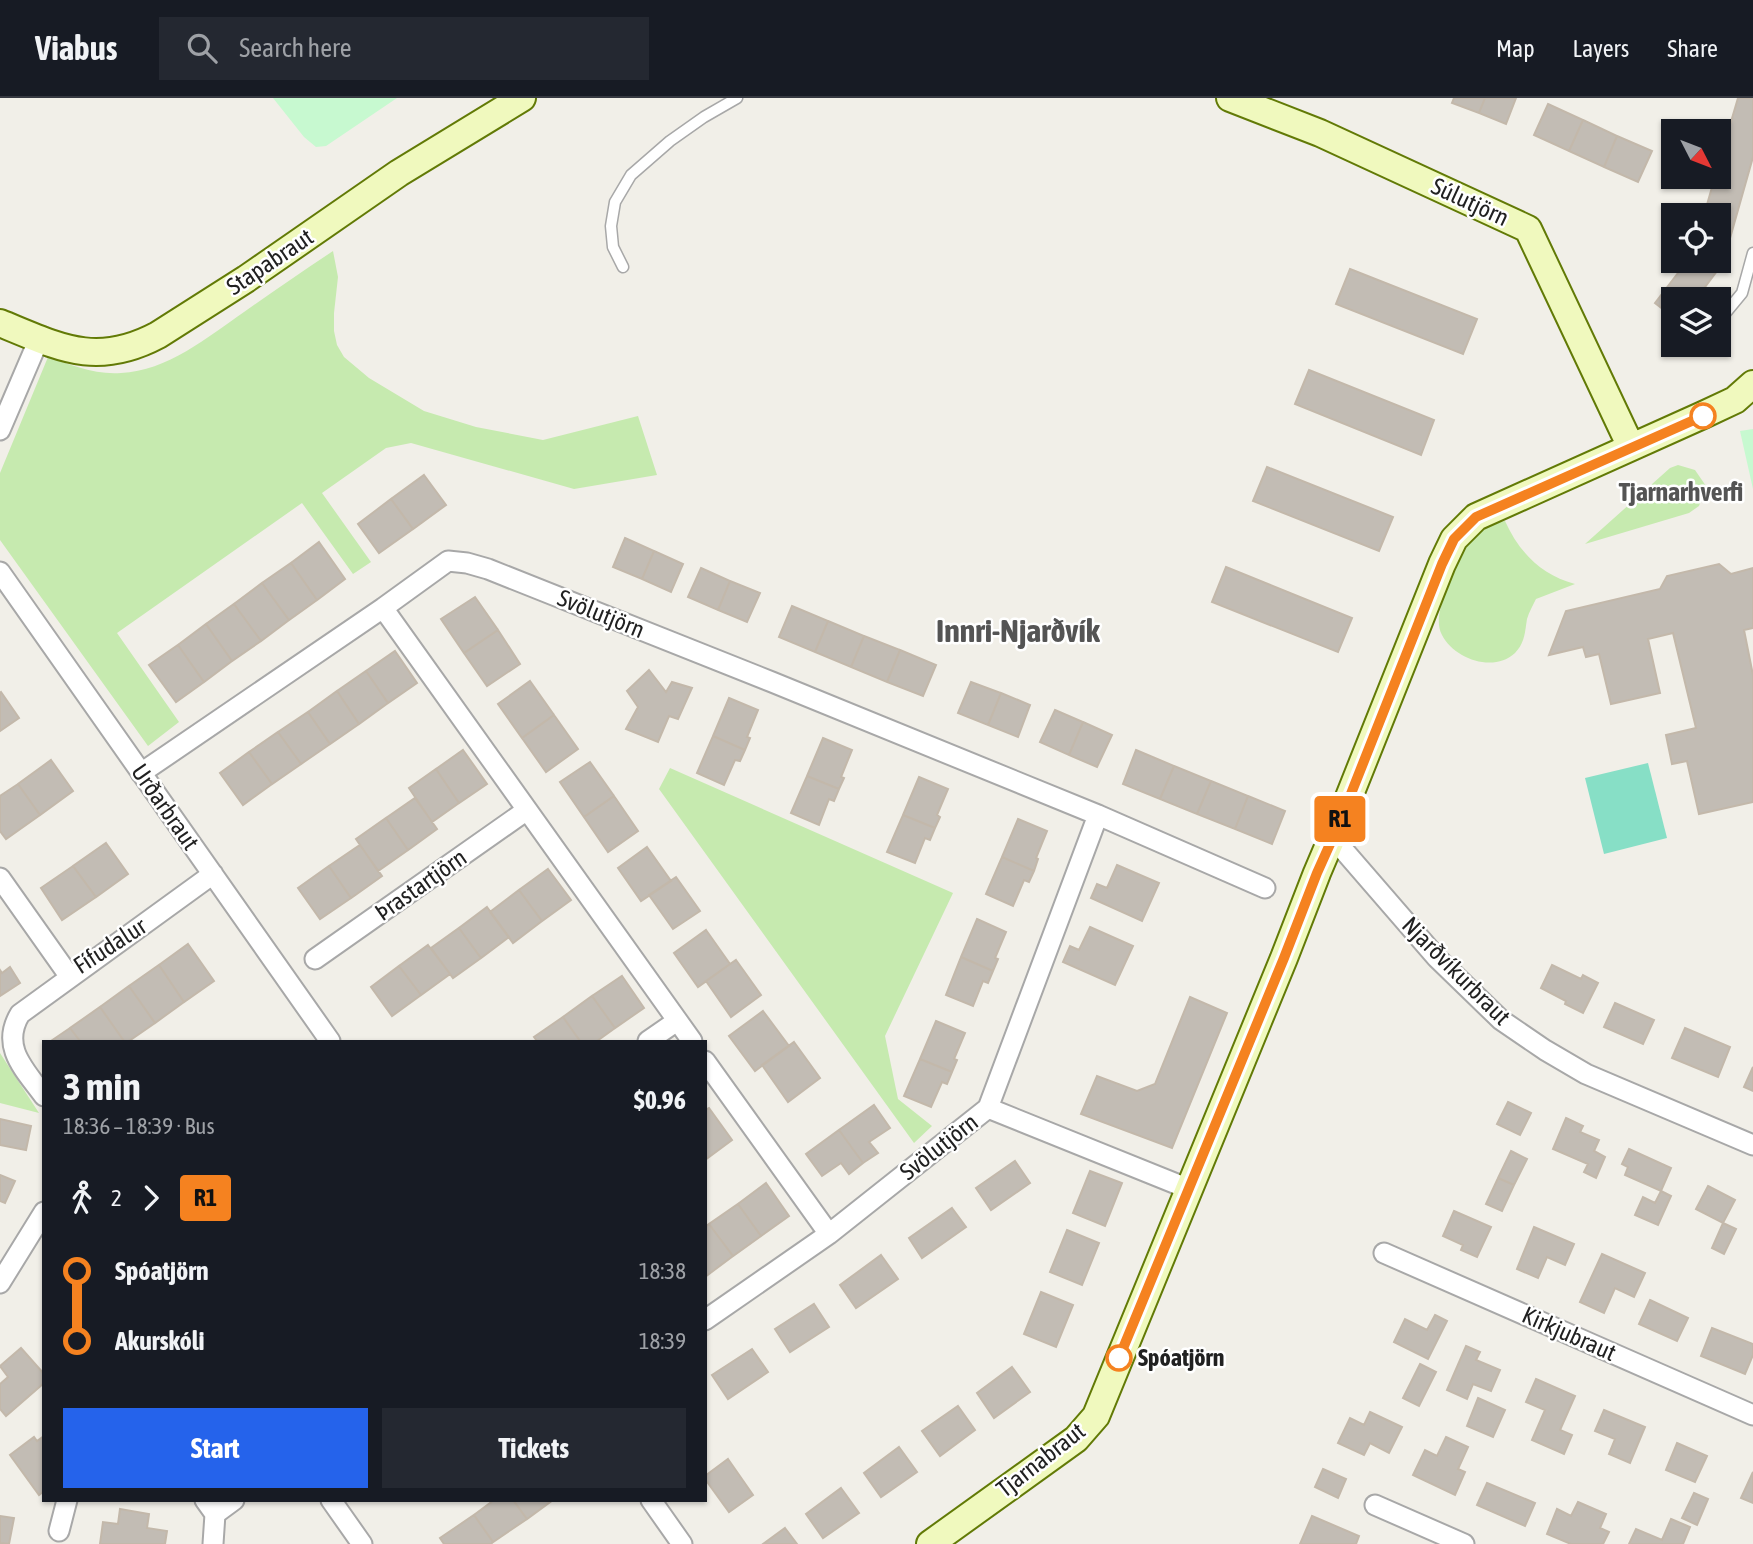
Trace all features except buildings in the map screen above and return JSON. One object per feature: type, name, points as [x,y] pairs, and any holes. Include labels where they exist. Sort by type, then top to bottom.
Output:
[{"type":"street","name":"Stapabraut","points":[[0,323],[75,351],[94,353],[127,349],[143,343],[246,279],[399,173],[522,98]]},
{"type":"street","name":"Súlutjörn","points":[[1230,98],[1320,133],[1528,229],[1631,447]]},
{"type":"street","points":[[0,429],[39,339]]},
{"type":"street","name":"Tjarnabraut","points":[[930,1544],[1076,1439],[1096,1416],[1454,539],[1476,517],[1735,400],[1753,384]]},
{"type":"street","name":"Svölutjörn","points":[[141,773],[383,608],[447,561],[467,563],[759,677],[1098,815],[1265,888]]},
{"type":"street","name":"Urðarbraut","points":[[0,572],[329,1040]]},
{"type":"street","points":[[383,608],[691,1040]]},
{"type":"street","name":"Þrastartjörn","points":[[316,960],[527,810]]},
{"type":"street","name":"Svölutjörn","points":[[707,1319],[829,1234],[988,1108],[1098,815]]},
{"type":"street","name":"Njarðvíkurbraut","points":[[1332,840],[1437,958],[1501,1020],[1586,1074],[1753,1144]]},
{"type":"street","name":"Fífudalur","points":[[0,878],[70,977],[213,874]]},
{"type":"street","points":[[42,1093],[14,1054],[11,1046],[12,1029],[15,1021],[27,1008],[70,977]]},
{"type":"street","points":[[649,1040],[677,1021]]},
{"type":"street","points":[[707,1063],[829,1234]]},
{"type":"street","points":[[988,1108],[1189,1189]]},
{"type":"street","points":[[0,1283],[42,1215]]},
{"type":"street","name":"Kirkjubraut","points":[[1384,1253],[1753,1415]]},
{"type":"street","points":[[59,1531],[66,1502]]},
{"type":"street","points":[[213,1544],[210,1507],[227,1502]]},
{"type":"street","points":[[332,1502],[362,1544]]},
{"type":"street","points":[[652,1502],[682,1544]]},
{"type":"street","points":[[1375,1505],[1464,1544]]},
{"type":"lane","points":[[623,267],[613,247],[611,226],[615,202],[631,174],[670,141],[737,98]]},
{"type":"lane","points":[[1731,306],[1742,293],[1753,253]]},
{"type":"green space","points":[[273,98],[397,98],[326,146],[316,147],[304,137]]},
{"type":"green space","points":[[333,251],[338,277],[334,313],[337,345],[344,357],[369,378],[424,411],[476,427],[543,440],[638,416],[657,475],[574,489],[411,443],[386,448],[322,493],[371,562],[353,574],[302,503],[117,633],[179,722],[148,746],[0,540],[0,473],[48,357],[83,369],[102,372],[121,373],[155,366],[201,342]]},
{"type":"green space","points":[[1753,429],[1753,489],[1740,431]]},
{"type":"green space","points":[[1678,465],[1695,470],[1706,486],[1699,506],[1689,513],[1585,544],[1670,468]]},
{"type":"green space","points":[[1505,521],[1517,543],[1532,561],[1552,575],[1575,584],[1536,599],[1528,616],[1521,645],[1515,653],[1506,659],[1486,662],[1465,657],[1448,643],[1440,630],[1439,614],[1451,573],[1465,543],[1480,529],[1491,523]]},
{"type":"green space","points":[[1648,763],[1667,838],[1604,854],[1585,778]]},
{"type":"green space","points":[[670,768],[953,893],[885,1036],[898,1099],[932,1126],[914,1143],[659,789]]},
{"type":"green space","points":[[0,1053],[39,1113],[0,1103]]},
{"type":"bus line","name":"R1","points":[[1119,1358],[1454,539],[1476,517],[1703,416]]},
{"type":"place","name":"Spóatjörn","points":[[1119,1358]]},
{"type":"district","name":"Tjarnarhverfi","points":[[1681,492]]},
{"type":"district","name":"Innri-Njarðvík","points":[[1018,631]]}]
